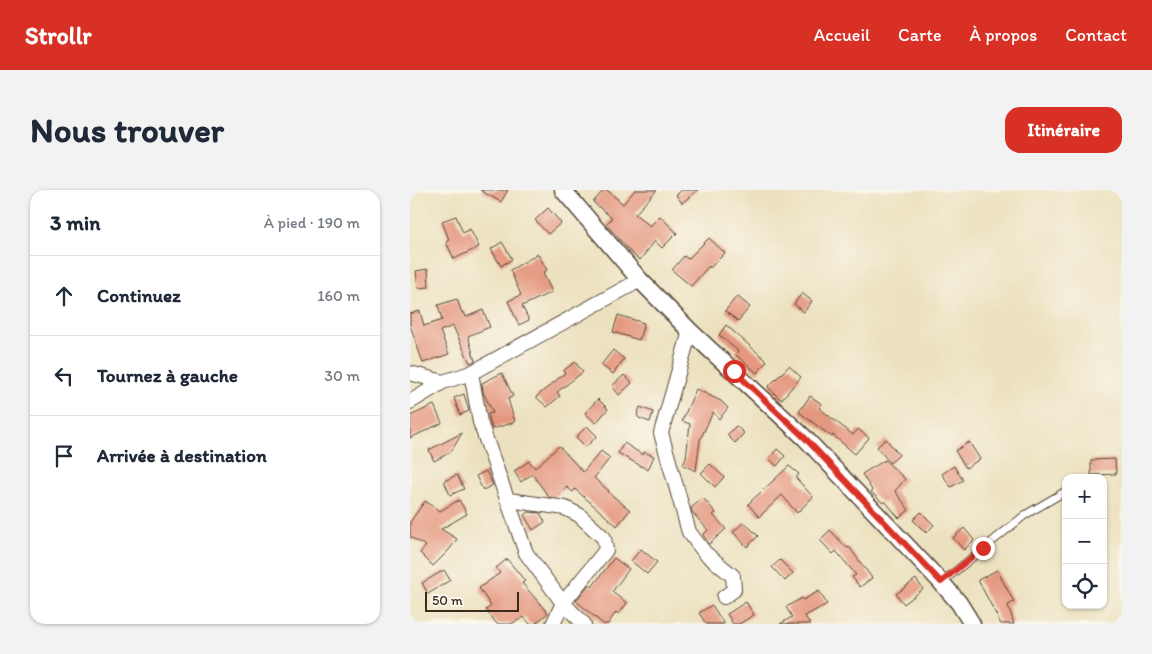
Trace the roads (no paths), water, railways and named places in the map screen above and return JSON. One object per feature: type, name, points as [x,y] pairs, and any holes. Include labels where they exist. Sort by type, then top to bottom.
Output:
[{"type":"street","points":[[563,190],[640,280],[690,331],[805,438],[941,582],[959,603],[972,624]]},
{"type":"street","points":[[410,402],[443,382],[471,373],[640,280]]},
{"type":"street","points":[[690,331],[661,433],[689,532],[704,553],[733,576],[734,590],[724,598]]},
{"type":"street","points":[[410,373],[443,382]]},
{"type":"street","points":[[471,373],[480,422],[509,500],[526,553],[563,603],[584,624]]},
{"type":"street","points":[[509,500],[565,508],[579,515],[604,538],[606,550],[563,603],[553,624]]},
{"type":"lane","points":[[941,582],[1025,515],[1062,493]]}]
